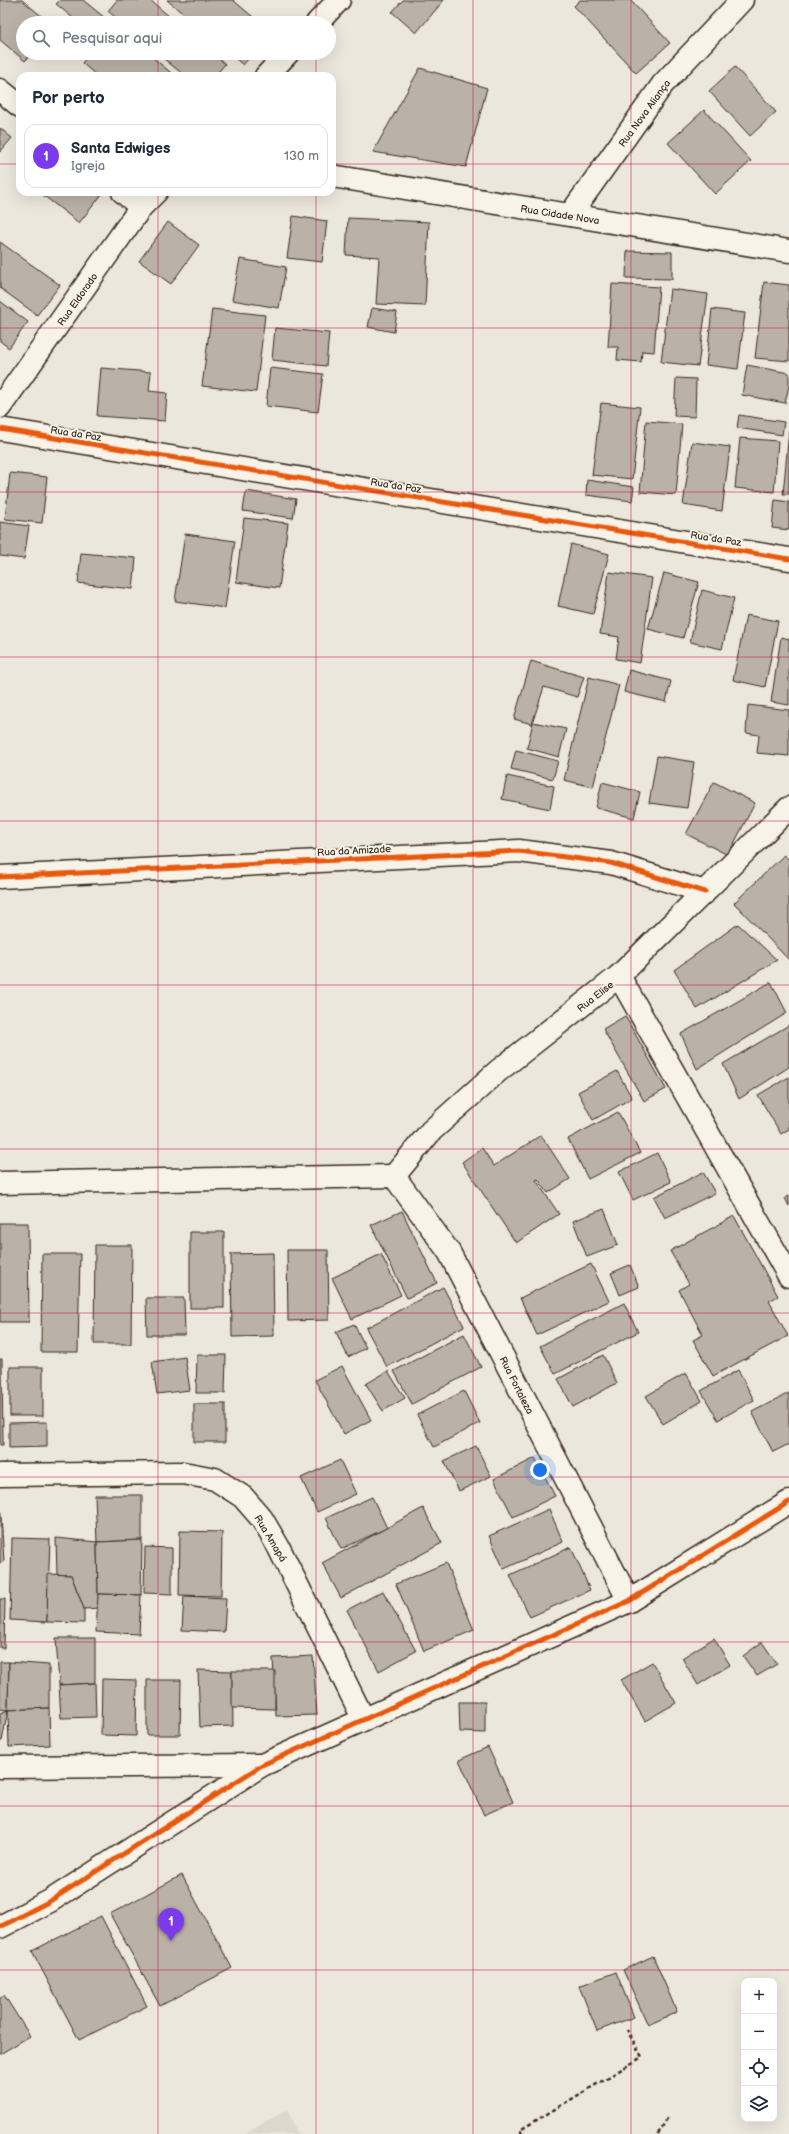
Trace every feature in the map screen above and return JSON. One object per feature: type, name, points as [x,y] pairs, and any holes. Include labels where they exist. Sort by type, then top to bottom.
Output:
[{"type":"street","points":[[324,16],[339,0]]},
{"type":"street","name":"Rua Nova Aliança","points":[[570,215],[663,84],[742,0]]},
{"type":"street","points":[[270,72],[281,60]]},
{"type":"street","points":[[0,90],[16,103]]},
{"type":"street","name":"Rua Cidade Nova","points":[[336,177],[789,251]]},
{"type":"street","points":[[136,196],[148,200]]},
{"type":"street","name":"Rua Eldorado","points":[[0,407],[148,200]]},
{"type":"street","name":"Rua da Paz","points":[[0,429],[789,559]]},
{"type":"street","name":"Rua Elise","points":[[394,1176],[431,1132],[498,1071],[620,976],[789,808]]},
{"type":"street","name":"Rua da Amizade","points":[[0,877],[519,851],[611,863],[705,892]]},
{"type":"street","points":[[620,976],[789,1276]]},
{"type":"street","points":[[0,1183],[394,1176]]},
{"type":"street","name":"Rua Fortaleza","points":[[394,1176],[449,1252],[629,1601]]},
{"type":"street","name":"Rua Amapá","points":[[0,1475],[183,1473],[215,1479],[243,1497],[262,1519],[279,1548],[363,1718]]},
{"type":"street","points":[[0,1927],[50,1901],[262,1765],[363,1718],[629,1601],[789,1502]]},
{"type":"street","points":[[0,1767],[262,1765]]},
{"type":"path","points":[[522,2134],[520,2130],[642,2057],[627,2030]]},
{"type":"path","points":[[658,2134],[668,2116]]},
{"type":"shaded area","points":[[287,2109],[298,2134],[245,2134]]},
{"type":"building","points":[[0,0],[22,0],[41,16],[16,16],[16,53],[0,40]]},
{"type":"building","points":[[60,0],[83,0],[102,16],[71,16],[56,4]]},
{"type":"building","points":[[117,0],[150,0],[169,16],[114,16],[108,11]]},
{"type":"building","points":[[167,0],[233,0],[252,16],[186,16]]},
{"type":"building","points":[[403,0],[444,0],[416,33],[392,12]]},
{"type":"building","points":[[580,0],[630,0],[670,43],[636,73],[574,6]]},
{"type":"building","points":[[84,60],[156,60],[170,72],[92,72],[82,63]]},
{"type":"building","points":[[166,60],[221,60],[225,64],[218,72],[180,72]]},
{"type":"building","points":[[237,60],[247,60],[243,65]]},
{"type":"building","points":[[735,67],[776,112],[750,136],[709,91]]},
{"type":"building","points":[[420,68],[487,88],[466,167],[373,152]]},
{"type":"building","points":[[704,110],[751,161],[715,194],[668,143]]},
{"type":"building","points":[[0,128],[12,138],[0,152]]},
{"type":"building","points":[[44,196],[101,196],[79,223]]},
{"type":"building","points":[[293,216],[327,221],[322,262],[287,258]]},
{"type":"building","points":[[348,218],[429,222],[425,306],[376,304],[379,257],[346,255]]},
{"type":"building","points":[[168,222],[199,245],[171,284],[139,261]]},
{"type":"building","points":[[0,242],[60,285],[37,315],[0,288]]},
{"type":"building","points":[[627,251],[672,252],[672,279],[626,278]]},
{"type":"building","points":[[240,259],[286,267],[279,308],[232,300]]},
{"type":"building","points":[[764,282],[789,285],[789,361],[755,358]]},
{"type":"building","points":[[612,284],[659,287],[654,352],[642,351],[641,362],[617,360],[618,347],[608,347]]},
{"type":"building","points":[[670,289],[708,294],[698,366],[661,362]]},
{"type":"building","points":[[0,301],[28,322],[9,348],[0,341]]},
{"type":"building","points":[[372,308],[397,312],[394,332],[368,327]]},
{"type":"building","points":[[212,309],[265,315],[256,392],[202,386]]},
{"type":"building","points":[[712,309],[745,313],[738,369],[706,365]]},
{"type":"building","points":[[275,328],[329,333],[326,366],[272,360]]},
{"type":"building","points":[[747,365],[789,373],[789,386],[785,403],[742,395]]},
{"type":"building","points":[[101,368],[151,372],[149,391],[167,393],[165,421],[97,416]]},
{"type":"building","points":[[270,368],[323,374],[318,412],[266,406]]},
{"type":"building","points":[[676,378],[696,379],[695,417],[674,416]]},
{"type":"building","points":[[601,403],[640,407],[632,479],[592,475]]},
{"type":"building","points":[[739,415],[784,422],[782,435],[737,428]]},
{"type":"building","points":[[646,421],[682,424],[676,495],[640,492]]},
{"type":"building","points":[[789,431],[789,494],[783,494]]},
{"type":"building","points":[[740,438],[778,441],[774,492],[735,488]]},
{"type":"building","points":[[692,442],[730,447],[722,511],[683,505]]},
{"type":"building","points":[[10,473],[47,477],[42,523],[5,519]]},
{"type":"building","points":[[587,480],[634,487],[632,501],[586,495]]},
{"type":"building","points":[[246,491],[296,499],[293,518],[243,511]]},
{"type":"building","points":[[775,500],[789,502],[789,530],[772,528]]},
{"type":"building","points":[[244,518],[288,523],[279,588],[236,582]]},
{"type":"building","points":[[0,522],[29,526],[24,559],[0,556]]},
{"type":"building","points":[[185,534],[235,541],[225,608],[175,601]]},
{"type":"building","points":[[571,544],[609,554],[593,614],[558,606]]},
{"type":"building","points":[[81,553],[136,558],[133,589],[78,583]]},
{"type":"building","points":[[609,572],[652,578],[640,663],[616,659],[619,637],[600,634]]},
{"type":"building","points":[[664,573],[699,582],[683,638],[648,629]]},
{"type":"building","points":[[702,590],[734,598],[722,649],[690,642]]},
{"type":"building","points":[[746,615],[778,621],[765,687],[733,680]]},
{"type":"building","points":[[781,637],[789,639],[789,705],[771,702]]},
{"type":"building","points":[[531,661],[584,677],[577,697],[544,687],[532,724],[514,719]]},
{"type":"building","points":[[629,670],[671,681],[666,702],[624,692]]},
{"type":"building","points":[[589,677],[619,685],[593,787],[564,780]]},
{"type":"building","points":[[748,705],[789,710],[789,756],[757,753],[759,735],[746,733]]},
{"type":"building","points":[[533,722],[566,729],[559,757],[527,748]]},
{"type":"building","points":[[516,750],[558,761],[553,779],[511,769]]},
{"type":"building","points":[[657,756],[694,762],[687,808],[649,803]]},
{"type":"building","points":[[507,776],[554,786],[550,809],[502,799]]},
{"type":"building","points":[[602,782],[640,792],[634,818],[596,808]]},
{"type":"building","points":[[714,782],[755,803],[728,855],[686,834]]},
{"type":"building","points":[[784,855],[789,860],[789,960],[734,903]]},
{"type":"building","points":[[738,924],[777,960],[697,1009],[674,970]]},
{"type":"building","points":[[771,982],[787,1013],[697,1069],[681,1034]]},
{"type":"building","points":[[625,1016],[666,1089],[644,1101],[603,1029]]},
{"type":"building","points":[[789,1025],[789,1067],[739,1099],[723,1064]]},
{"type":"building","points":[[617,1071],[632,1098],[593,1120],[578,1092]]},
{"type":"building","points":[[789,1077],[789,1129],[781,1134],[758,1095]]},
{"type":"building","points":[[618,1112],[640,1153],[588,1179],[568,1139]]},
{"type":"building","points":[[541,1135],[570,1179],[548,1193],[538,1179],[536,1180],[559,1214],[516,1243],[462,1162],[482,1148],[494,1166]]},
{"type":"building","points":[[657,1153],[671,1182],[633,1200],[619,1172]]},
{"type":"building","points":[[703,1172],[715,1193],[665,1218],[654,1197]]},
{"type":"building","points":[[789,1196],[789,1206],[785,1198]]},
{"type":"building","points":[[604,1209],[618,1245],[587,1257],[573,1221]]},
{"type":"building","points":[[402,1211],[437,1283],[407,1298],[371,1225]]},
{"type":"building","points":[[734,1216],[778,1296],[769,1301],[788,1336],[713,1376],[693,1340],[703,1335],[679,1290],[689,1284],[670,1251]]},
{"type":"building","points":[[0,1223],[28,1223],[29,1322],[0,1322]]},
{"type":"building","points":[[190,1232],[224,1232],[224,1308],[190,1308]]},
{"type":"building","points":[[95,1245],[132,1245],[131,1344],[94,1344]]},
{"type":"building","points":[[287,1250],[328,1250],[329,1320],[288,1321]]},
{"type":"building","points":[[273,1253],[274,1336],[232,1337],[231,1254]]},
{"type":"building","points":[[42,1254],[80,1254],[78,1352],[41,1352]]},
{"type":"building","points":[[381,1254],[401,1295],[352,1319],[332,1278]]},
{"type":"building","points":[[591,1264],[609,1301],[537,1335],[520,1298]]},
{"type":"building","points":[[630,1265],[639,1287],[620,1295],[611,1273]]},
{"type":"building","points":[[443,1287],[464,1326],[387,1367],[366,1328]]},
{"type":"building","points":[[146,1298],[184,1298],[185,1335],[147,1335]]},
{"type":"building","points":[[624,1303],[638,1332],[555,1374],[540,1346]]},
{"type":"building","points":[[354,1324],[366,1348],[348,1357],[336,1332]]},
{"type":"building","points":[[464,1334],[481,1367],[412,1404],[394,1371]]},
{"type":"building","points":[[197,1355],[226,1355],[225,1393],[196,1393]]},
{"type":"building","points":[[603,1355],[617,1383],[573,1407],[558,1379]]},
{"type":"building","points":[[185,1357],[190,1390],[157,1394],[152,1362]]},
{"type":"building","points":[[0,1359],[2,1359],[3,1445],[0,1445]]},
{"type":"building","points":[[342,1366],[371,1420],[344,1434],[315,1380]]},
{"type":"building","points":[[10,1367],[43,1367],[43,1416],[10,1416]]},
{"type":"building","points":[[738,1370],[754,1400],[718,1420],[701,1391]]},
{"type":"building","points":[[388,1371],[405,1398],[383,1411],[366,1384]]},
{"type":"building","points":[[686,1373],[702,1401],[663,1424],[646,1396]]},
{"type":"building","points":[[464,1391],[480,1423],[434,1447],[417,1415]]},
{"type":"building","points":[[789,1393],[789,1444],[773,1452],[752,1412]]},
{"type":"building","points":[[194,1404],[225,1404],[225,1442],[194,1442]]},
{"type":"building","points":[[47,1422],[47,1447],[9,1448],[9,1423]]},
{"type":"building","points":[[476,1446],[491,1476],[459,1491],[444,1461]]},
{"type":"building","points":[[535,1458],[555,1496],[513,1517],[494,1479]]},
{"type":"building","points":[[340,1460],[356,1494],[317,1512],[301,1478]]},
{"type":"building","points":[[95,1495],[142,1495],[142,1540],[97,1542]]},
{"type":"building","points":[[372,1497],[387,1528],[341,1549],[326,1518]]},
{"type":"building","points":[[0,1502],[4,1561],[0,1563]]},
{"type":"building","points":[[423,1508],[442,1543],[341,1598],[322,1563]]},
{"type":"building","points":[[549,1509],[563,1542],[504,1569],[489,1536]]},
{"type":"building","points":[[180,1531],[222,1532],[221,1596],[179,1595]]},
{"type":"building","points":[[12,1538],[50,1539],[47,1622],[10,1620]]},
{"type":"building","points":[[56,1538],[97,1542],[98,1594],[100,1608],[84,1609],[71,1575],[57,1575]]},
{"type":"building","points":[[142,1540],[141,1595],[98,1594],[97,1542]]},
{"type":"building","points":[[145,1547],[172,1548],[172,1594],[144,1593]]},
{"type":"building","points":[[571,1547],[590,1590],[530,1617],[510,1575]]},
{"type":"building","points":[[446,1563],[474,1630],[424,1651],[396,1584]]},
{"type":"building","points":[[48,1574],[71,1575],[84,1609],[84,1623],[47,1622]]},
{"type":"building","points":[[383,1591],[416,1651],[379,1671],[347,1610]]},
{"type":"building","points":[[98,1594],[141,1595],[139,1634],[96,1632]]},
{"type":"building","points":[[184,1596],[226,1598],[224,1632],[182,1630]]},
{"type":"building","points":[[0,1599],[5,1599],[4,1648],[0,1648]]},
{"type":"building","points":[[56,1638],[95,1638],[95,1683],[59,1685]]},
{"type":"building","points":[[714,1638],[730,1665],[698,1685],[682,1658]]},
{"type":"building","points":[[762,1642],[777,1664],[757,1676],[743,1656]]},
{"type":"building","points":[[313,1656],[317,1715],[276,1716],[273,1658]]},
{"type":"building","points":[[0,1662],[9,1662],[8,1710],[0,1709]]},
{"type":"building","points":[[9,1662],[49,1665],[49,1708],[8,1710]]},
{"type":"building","points":[[652,1662],[676,1703],[645,1721],[621,1680]]},
{"type":"building","points":[[198,1670],[232,1671],[233,1726],[200,1727]]},
{"type":"building","points":[[232,1671],[275,1671],[275,1709],[232,1708]]},
{"type":"building","points":[[102,1679],[137,1680],[136,1736],[101,1735]]},
{"type":"building","points":[[147,1680],[181,1680],[180,1735],[147,1735]]},
{"type":"building","points":[[95,1683],[96,1717],[61,1718],[59,1685]]},
{"type":"building","points":[[459,1702],[485,1702],[485,1733],[460,1732]]},
{"type":"building","points":[[49,1708],[50,1745],[9,1747],[8,1710]]},
{"type":"building","points":[[8,1710],[2,1741],[0,1741],[0,1713]]},
{"type":"building","points":[[488,1747],[513,1802],[484,1815],[459,1760]]},
{"type":"building","points":[[182,1875],[232,1968],[160,2006],[110,1914]]},
{"type":"building","points":[[101,1916],[147,2006],[79,2040],[32,1951]]},
{"type":"building","points":[[653,1956],[677,2012],[648,2025],[623,1970]]},
{"type":"building","points":[[616,1972],[634,2017],[597,2031],[579,1986]]},
{"type":"building","points":[[4,1995],[30,2036],[0,2054],[0,1998]]},
{"type":"cycle path","points":[[0,429],[789,559]]},
{"type":"cycle path","points":[[0,877],[519,851],[611,863],[705,892]]},
{"type":"cycle path","points":[[0,1927],[50,1901],[262,1765],[629,1601],[789,1502]]},
{"type":"place","name":"Santa Edwiges","points":[[171,1941]]}]
